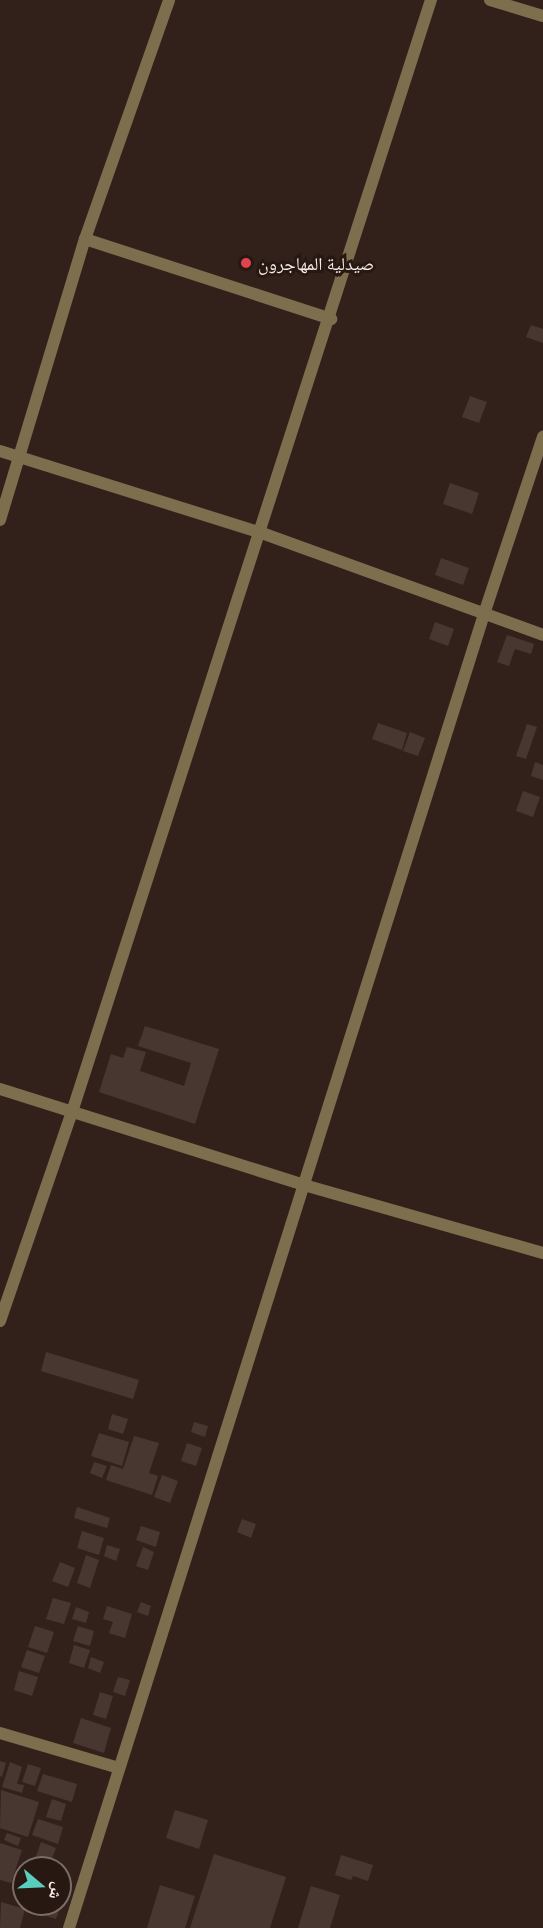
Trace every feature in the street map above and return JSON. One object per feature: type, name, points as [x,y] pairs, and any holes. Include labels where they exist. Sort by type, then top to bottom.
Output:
[{"type":"street","points":[[0,520],[21,457],[85,239],[169,0]]},
{"type":"street","points":[[0,1321],[72,1112],[259,532],[331,319],[431,0]]},
{"type":"street","points":[[490,0],[543,16]]},
{"type":"street","points":[[85,239],[331,319]]},
{"type":"street","points":[[69,1928],[484,614],[543,437]]},
{"type":"street","points":[[0,451],[259,532],[543,635]]},
{"type":"street","points":[[0,1089],[304,1185],[542,1248]]},
{"type":"street","points":[[0,1733],[119,1768]]},
{"type":"building","points":[[531,325],[543,329],[543,343],[526,337]]},
{"type":"building","points":[[470,396],[487,402],[479,423],[462,417]]},
{"type":"building","points":[[450,483],[479,493],[472,514],[443,504]]},
{"type":"building","points":[[441,558],[469,568],[463,585],[435,575]]},
{"type":"building","points":[[435,622],[454,629],[448,646],[429,639]]},
{"type":"building","points":[[507,635],[534,644],[531,654],[515,649],[509,666],[497,662]]},
{"type":"building","points":[[378,723],[407,733],[402,750],[372,739]]},
{"type":"building","points":[[527,724],[537,727],[526,759],[516,756]]},
{"type":"building","points":[[410,732],[425,738],[418,756],[403,751]]},
{"type":"building","points":[[535,762],[543,765],[543,780],[531,776]]},
{"type":"building","points":[[523,791],[540,797],[533,817],[516,811]]},
{"type":"building","points":[[145,1026],[219,1049],[195,1124],[99,1092],[111,1054],[123,1058],[127,1047],[146,1052],[140,1071],[184,1086],[191,1063],[138,1046]]},
{"type":"building","points":[[46,1352],[139,1380],[133,1399],[41,1371]]},
{"type":"building","points":[[112,1414],[128,1419],[123,1434],[108,1429]]},
{"type":"building","points":[[194,1422],[208,1426],[205,1437],[191,1432]]},
{"type":"building","points":[[99,1433],[129,1442],[122,1466],[91,1456]]},
{"type":"building","points":[[134,1436],[159,1443],[149,1473],[158,1476],[152,1495],[106,1480],[111,1465],[123,1469]]},
{"type":"building","points":[[187,1443],[202,1448],[196,1466],[181,1461]]},
{"type":"building","points":[[94,1462],[107,1466],[102,1478],[90,1473]]},
{"type":"building","points":[[162,1475],[178,1481],[170,1503],[154,1497]]},
{"type":"building","points":[[77,1507],[110,1518],[107,1528],[74,1518]]},
{"type":"building","points":[[242,1519],[256,1524],[251,1538],[237,1532]]},
{"type":"building","points":[[141,1526],[160,1532],[156,1547],[136,1540]]},
{"type":"building","points":[[82,1531],[104,1538],[99,1555],[77,1548]]},
{"type":"building","points":[[107,1545],[120,1549],[116,1561],[104,1556]]},
{"type":"building","points":[[143,1547],[154,1552],[148,1570],[136,1566]]},
{"type":"building","points":[[86,1555],[99,1560],[90,1588],[77,1583]]},
{"type":"building","points":[[60,1562],[75,1568],[68,1587],[52,1581]]},
{"type":"building","points":[[53,1598],[71,1603],[64,1624],[46,1619]]},
{"type":"building","points":[[141,1602],[151,1606],[148,1616],[137,1612]]},
{"type":"building","points":[[107,1606],[132,1614],[125,1638],[109,1633],[113,1622],[103,1619]]},
{"type":"building","points":[[76,1607],[89,1612],[86,1623],[72,1619]]},
{"type":"building","points":[[35,1626],[54,1632],[47,1653],[28,1647]]},
{"type":"building","points":[[78,1626],[94,1631],[90,1646],[73,1641]]},
{"type":"building","points":[[74,1645],[90,1650],[84,1668],[69,1663]]},
{"type":"building","points":[[27,1650],[45,1656],[39,1673],[21,1667]]},
{"type":"building","points":[[91,1657],[104,1662],[100,1673],[88,1668]]},
{"type":"building","points":[[19,1671],[38,1677],[32,1696],[14,1690]]},
{"type":"building","points":[[118,1677],[130,1680],[125,1696],[113,1692]]},
{"type":"building","points":[[100,1692],[113,1696],[106,1719],[93,1715]]},
{"type":"building","points":[[81,1718],[111,1728],[104,1753],[73,1743]]},
{"type":"building","points":[[0,1761],[6,1763],[2,1777],[0,1776]]},
{"type":"building","points":[[10,1762],[22,1767],[17,1784],[24,1785],[22,1793],[2,1787]]},
{"type":"building","points":[[28,1764],[41,1768],[35,1786],[22,1782]]},
{"type":"building","points":[[43,1774],[77,1784],[72,1802],[37,1791]]},
{"type":"building","points":[[1,1790],[39,1802],[28,1837],[0,1828]]},
{"type":"building","points":[[52,1799],[66,1804],[61,1821],[46,1817]]},
{"type":"building","points":[[175,1810],[208,1820],[199,1849],[166,1838]]},
{"type":"building","points":[[38,1819],[63,1827],[58,1844],[32,1835]]},
{"type":"building","points":[[7,1833],[21,1838],[18,1846],[4,1840]]},
{"type":"building","points":[[41,1842],[56,1848],[53,1856],[36,1856]]},
{"type":"building","points":[[0,1843],[22,1850],[20,1856],[12,1856],[11,1883],[0,1880]]},
{"type":"building","points":[[214,1854],[286,1877],[270,1928],[190,1928]]},
{"type":"building","points":[[341,1855],[373,1865],[368,1881],[353,1876],[351,1880],[335,1875]]},
{"type":"building","points":[[160,1885],[195,1896],[185,1928],[147,1928]]},
{"type":"building","points":[[311,1886],[340,1895],[330,1928],[298,1928]]},
{"type":"building","points":[[1,1902],[12,1905],[12,1916],[23,1916],[20,1928],[0,1928]]},
{"type":"place","name":"صيدلية المهاجرون","points":[[246,263]]}]
